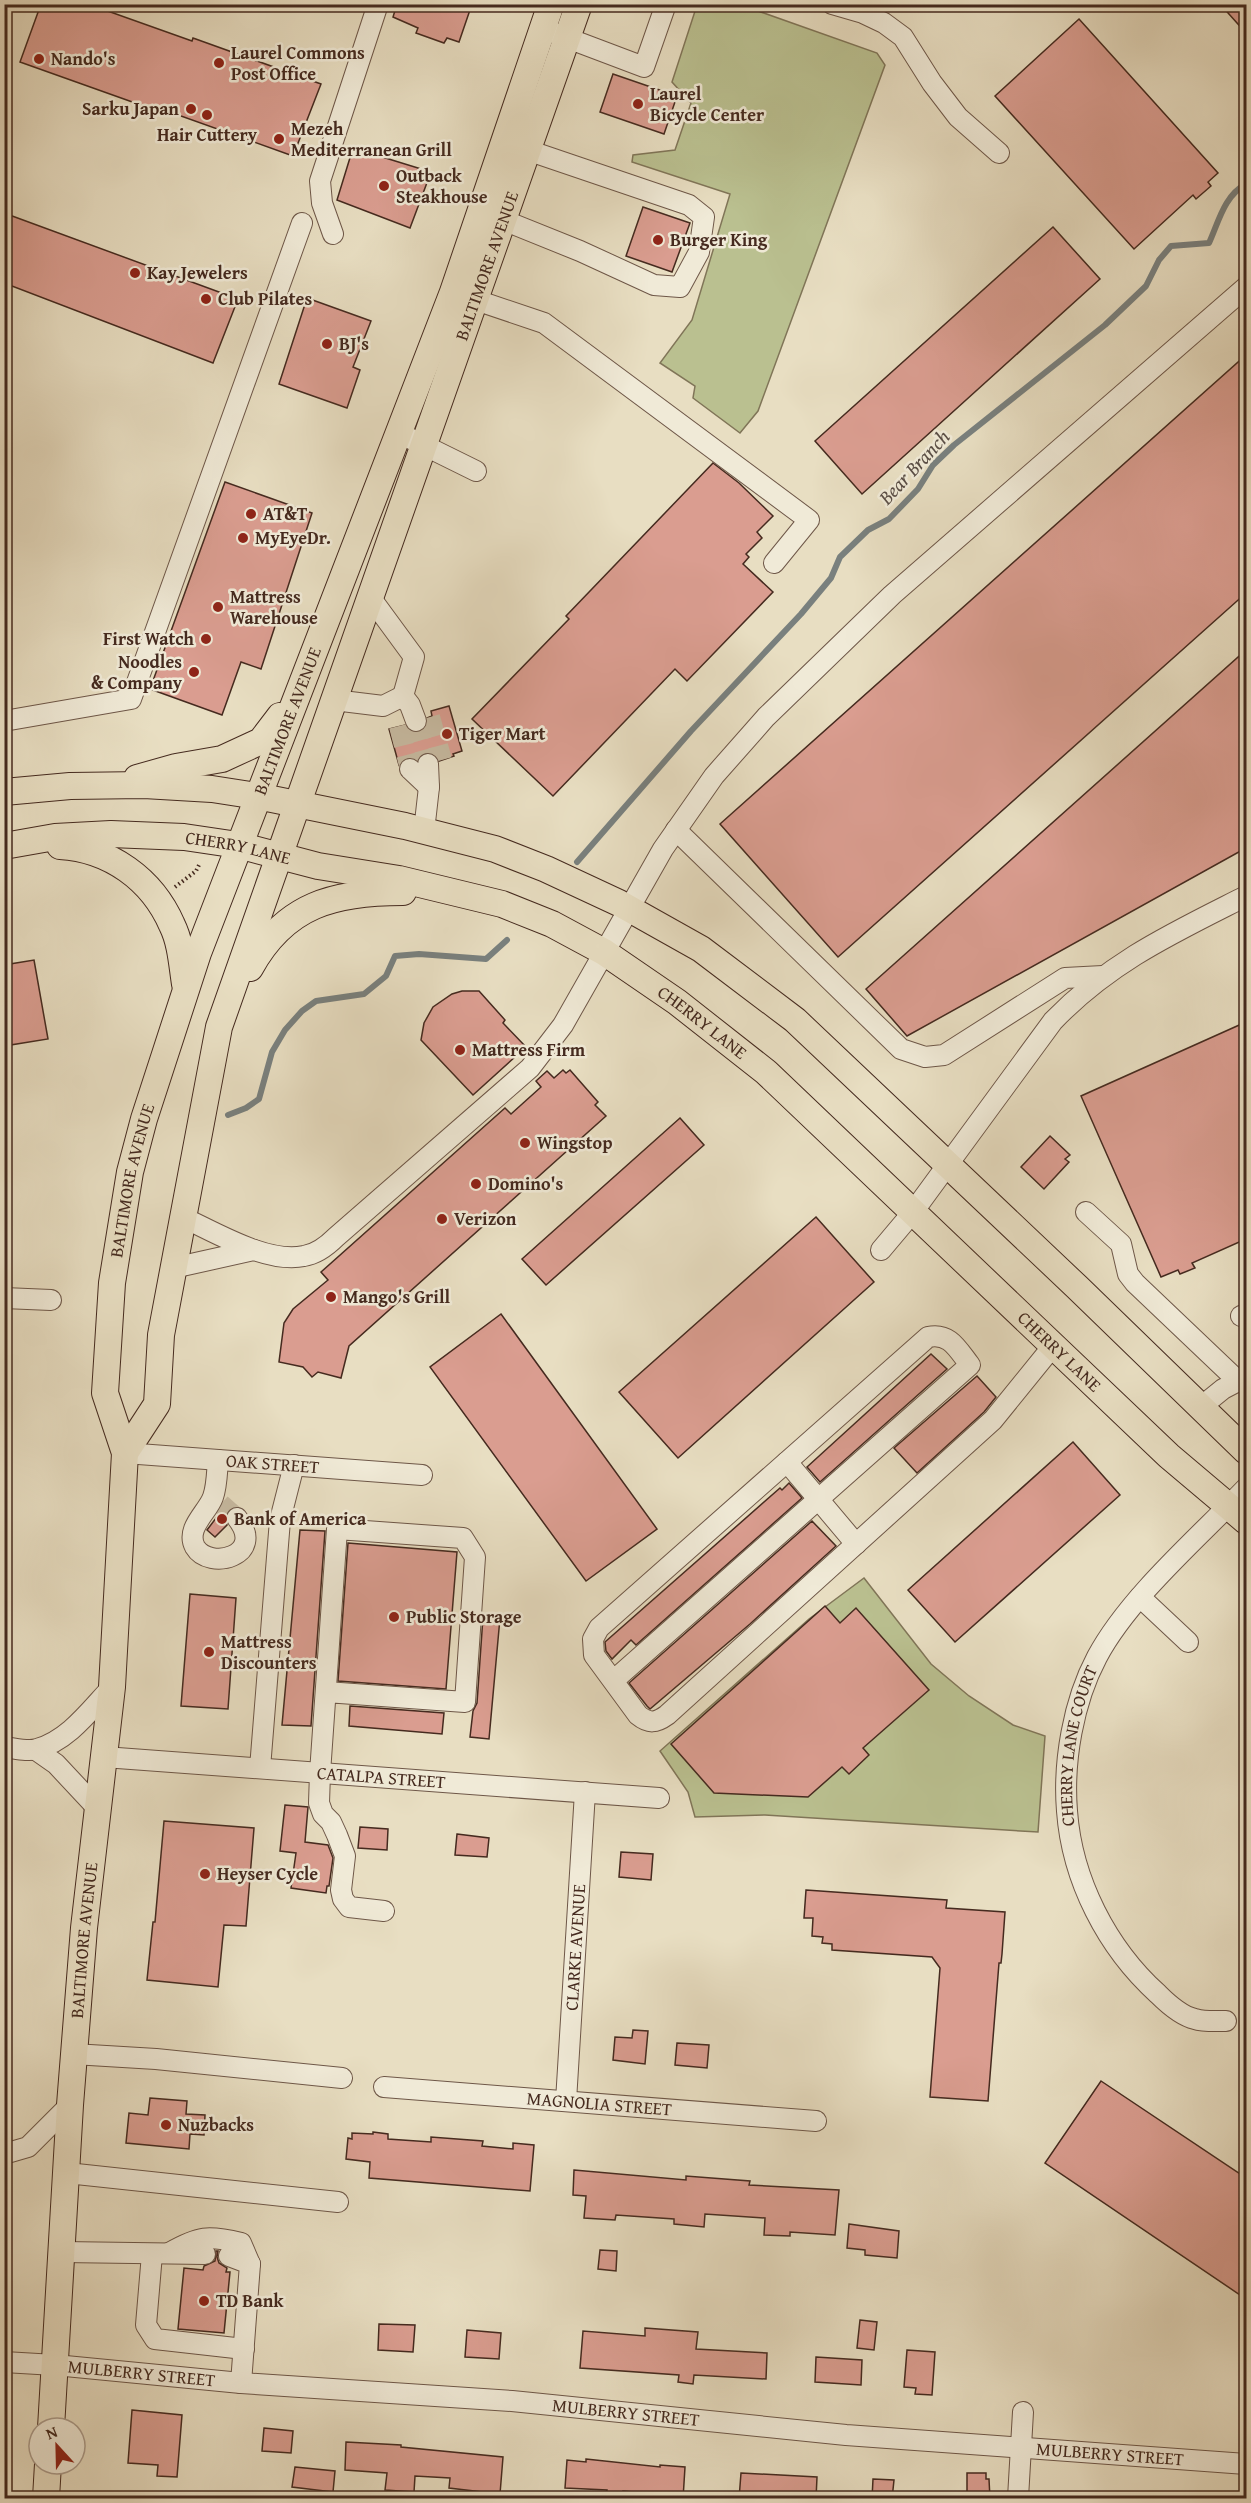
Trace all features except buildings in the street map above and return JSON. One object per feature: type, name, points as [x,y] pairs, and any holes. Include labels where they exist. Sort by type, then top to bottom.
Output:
[{"type":"main road","name":"BALTIMORE AVENUE","points":[[52,2416],[70,2106],[84,1928],[112,1687],[125,1453],[105,1393],[112,1283],[130,1172],[147,1109],[185,990],[296,694],[399,433],[503,220],[527,150],[555,33],[551,4]]},
{"type":"main road","name":"BALTIMORE AVENUE","points":[[125,1453],[157,1404],[161,1335],[219,1027],[424,445],[464,296],[555,33],[579,4]]},
{"type":"main road","points":[[114,786],[176,767],[222,759],[261,741],[296,694]]},
{"type":"main road","points":[[4,792],[70,786],[114,786],[212,789],[257,796],[424,831],[518,857],[629,908],[702,949],[795,1020],[1202,1406],[1246,1451]]},
{"type":"main road","name":"CHERRY LANE","points":[[13,844],[55,837],[111,834],[184,837],[238,845],[279,856],[471,896],[502,904],[552,924],[604,952],[678,1002],[766,1071],[1169,1456],[1241,1505]]},
{"type":"main road","points":[[13,844],[73,846],[114,859],[144,880],[172,925],[181,953],[185,990]]},
{"type":"main road","points":[[219,1027],[256,957],[267,942],[292,917],[308,907],[352,894],[407,891],[471,896]]},
{"type":"main road","points":[[46,2499],[47,2476]]},
{"type":"street","points":[[333,234],[322,203],[320,181],[378,4]]},
{"type":"street","points":[[555,33],[644,67],[666,4]]},
{"type":"street","points":[[832,4],[862,13],[884,23],[903,37],[932,83],[958,117],[999,153]]},
{"type":"street","points":[[503,220],[580,251],[654,285],[680,287],[699,252],[704,217],[689,205],[527,150]]},
{"type":"street","points":[[4,721],[131,699],[302,223]]},
{"type":"street","points":[[182,1216],[254,1250],[289,1257],[304,1256],[325,1247],[530,1068],[563,1025],[676,830],[714,776],[766,717],[892,595],[1246,288]]},
{"type":"street","points":[[464,296],[544,323],[809,520],[774,563]]},
{"type":"street","points":[[399,433],[476,471]]},
{"type":"street","points":[[334,700],[383,706],[411,713],[414,657],[370,597]]},
{"type":"street","points":[[424,831],[429,787],[427,764],[429,787]]},
{"type":"street","points":[[676,830],[901,1049],[925,1057],[944,1055],[1065,978],[1103,976]]},
{"type":"street","points":[[881,1250],[913,1212],[1053,1021],[1075,998],[1140,950],[1246,896]]},
{"type":"street","points":[[1086,1212],[1121,1244],[1128,1274],[1135,1283],[1242,1379],[1223,1389],[1202,1406]]},
{"type":"street","points":[[173,1268],[254,1250]]},
{"type":"street","points":[[4,1298],[51,1300]]},
{"type":"street","points":[[613,1681],[970,1365],[952,1342],[938,1335],[928,1336],[599,1628],[593,1639],[594,1655],[613,1681],[638,1715],[646,1722],[658,1722],[993,1420],[1053,1346]]},
{"type":"street","name":"OAK STREET","points":[[125,1453],[422,1475]]},
{"type":"street","points":[[218,1460],[218,1500],[197,1523],[193,1536],[196,1548],[206,1556],[227,1558],[239,1553],[247,1539],[245,1528],[237,1518]]},
{"type":"street","points":[[788,1462],[856,1544]]},
{"type":"street","points":[[260,1768],[280,1520],[294,1465]]},
{"type":"street","name":"CHERRY LANE COURT","points":[[1226,2021],[1193,2019],[1170,2005],[1130,1966],[1110,1939],[1088,1895],[1070,1834],[1066,1794],[1068,1763],[1078,1708],[1096,1659],[1107,1640],[1140,1597],[1241,1505]]},
{"type":"street","points":[[326,1692],[465,1702],[475,1557],[463,1538],[337,1529],[320,1773],[319,1803],[323,1814],[331,1822],[345,1856],[341,1890],[343,1899],[349,1907],[384,1911]]},
{"type":"street","points":[[1140,1597],[1188,1642]]},
{"type":"street","points":[[36,1750],[68,1733],[112,1687]]},
{"type":"street","points":[[4,1747],[36,1750],[56,1764],[98,1809]]},
{"type":"street","name":"CATALPA STREET","points":[[104,1758],[659,1798]]},
{"type":"street","name":"CLARKE AVENUE","points":[[566,2101],[585,1792]]},
{"type":"street","points":[[74,2055],[156,2059],[342,2078]]},
{"type":"street","name":"MAGNOLIA STREET","points":[[384,2087],[816,2121]]},
{"type":"street","points":[[4,2154],[28,2147],[70,2106]]},
{"type":"street","points":[[67,2173],[338,2202]]},
{"type":"street","points":[[159,2254],[193,2239],[219,2237],[241,2243],[250,2264],[241,2383]]},
{"type":"street","points":[[62,2252],[205,2254]]},
{"type":"street","points":[[159,2254],[146,2325],[155,2339],[244,2349]]},
{"type":"street","points":[[229,2256],[250,2264]]},
{"type":"street","name":"MULBERRY STREET","points":[[4,2362],[241,2383],[512,2401],[846,2436],[1246,2464]]},
{"type":"street","points":[[1018,2499],[1023,2412]]},
{"type":"path","points":[[170,891],[196,871],[199,865]]},
{"type":"green space","points":[[697,5],[741,5],[877,53],[885,65],[758,411],[740,433],[693,398],[695,386],[660,363],[692,320],[730,194],[632,162],[633,155],[675,150],[691,103],[672,82]]},
{"type":"green space","points":[[864,1578],[931,1664],[969,1696],[1013,1725],[1045,1736],[1038,1832],[765,1815],[695,1817],[688,1792],[660,1751],[809,1619]]},
{"type":"waterway","name":"Bear Branch","points":[[577,862],[691,731],[801,614],[831,578],[840,557],[868,530],[889,519],[918,489],[933,465],[954,445],[1105,325],[1146,286],[1159,260],[1171,246],[1209,243],[1227,202],[1246,184]]},
{"type":"waterway","name":"Bear Branch","points":[[228,1115],[246,1108],[259,1099],[272,1052],[285,1030],[302,1011],[316,1001],[364,994],[386,976],[395,956],[419,954],[486,959],[507,940]]},
{"type":"tunnel","points":[[430,717],[442,760]]},
{"type":"tunnel","points":[[416,721],[428,764]]},
{"type":"tunnel","points":[[399,726],[410,769]]},
{"type":"tunnel","points":[[221,1504],[237,1518]]},
{"type":"place","name":"Nando's","points":[[39,59]]},
{"type":"place","name":"Laurel Commons Post Office","points":[[219,63]]},
{"type":"place","name":"Laurel Bicycle Center","points":[[638,104]]},
{"type":"place","name":"Sarku Japan","points":[[191,109]]},
{"type":"place","name":"Hair Cuttery","points":[[207,115]]},
{"type":"place","name":"Mezeh Mediterranean Grill","points":[[279,139]]},
{"type":"place","name":"Outback Steakhouse","points":[[384,186]]},
{"type":"place","name":"Burger King","points":[[658,240]]},
{"type":"place","name":"Kay Jewelers","points":[[135,273]]},
{"type":"place","name":"Club Pilates","points":[[206,299]]},
{"type":"place","name":"BJ's","points":[[327,344]]},
{"type":"place","name":"AT&T","points":[[251,514]]},
{"type":"place","name":"MyEyeDr.","points":[[243,538]]},
{"type":"place","name":"Mattress Warehouse","points":[[218,607]]},
{"type":"place","name":"First Watch","points":[[206,639]]},
{"type":"place","name":"Noodles & Company","points":[[194,672]]},
{"type":"place","name":"Tiger Mart","points":[[447,734]]},
{"type":"place","name":"Mattress Firm","points":[[460,1050]]},
{"type":"place","name":"Wingstop","points":[[525,1143]]},
{"type":"place","name":"Domino's","points":[[476,1184]]},
{"type":"place","name":"Verizon","points":[[442,1219]]},
{"type":"place","name":"Mango's Grill","points":[[331,1297]]},
{"type":"place","name":"Bank of America","points":[[222,1519]]},
{"type":"place","name":"Public Storage","points":[[394,1617]]},
{"type":"place","name":"Mattress Discounters","points":[[209,1652]]},
{"type":"place","name":"Heyser Cycle","points":[[205,1874]]},
{"type":"place","name":"Nuzbacks","points":[[166,2125]]},
{"type":"place","name":"TD Bank","points":[[204,2301]]}]
